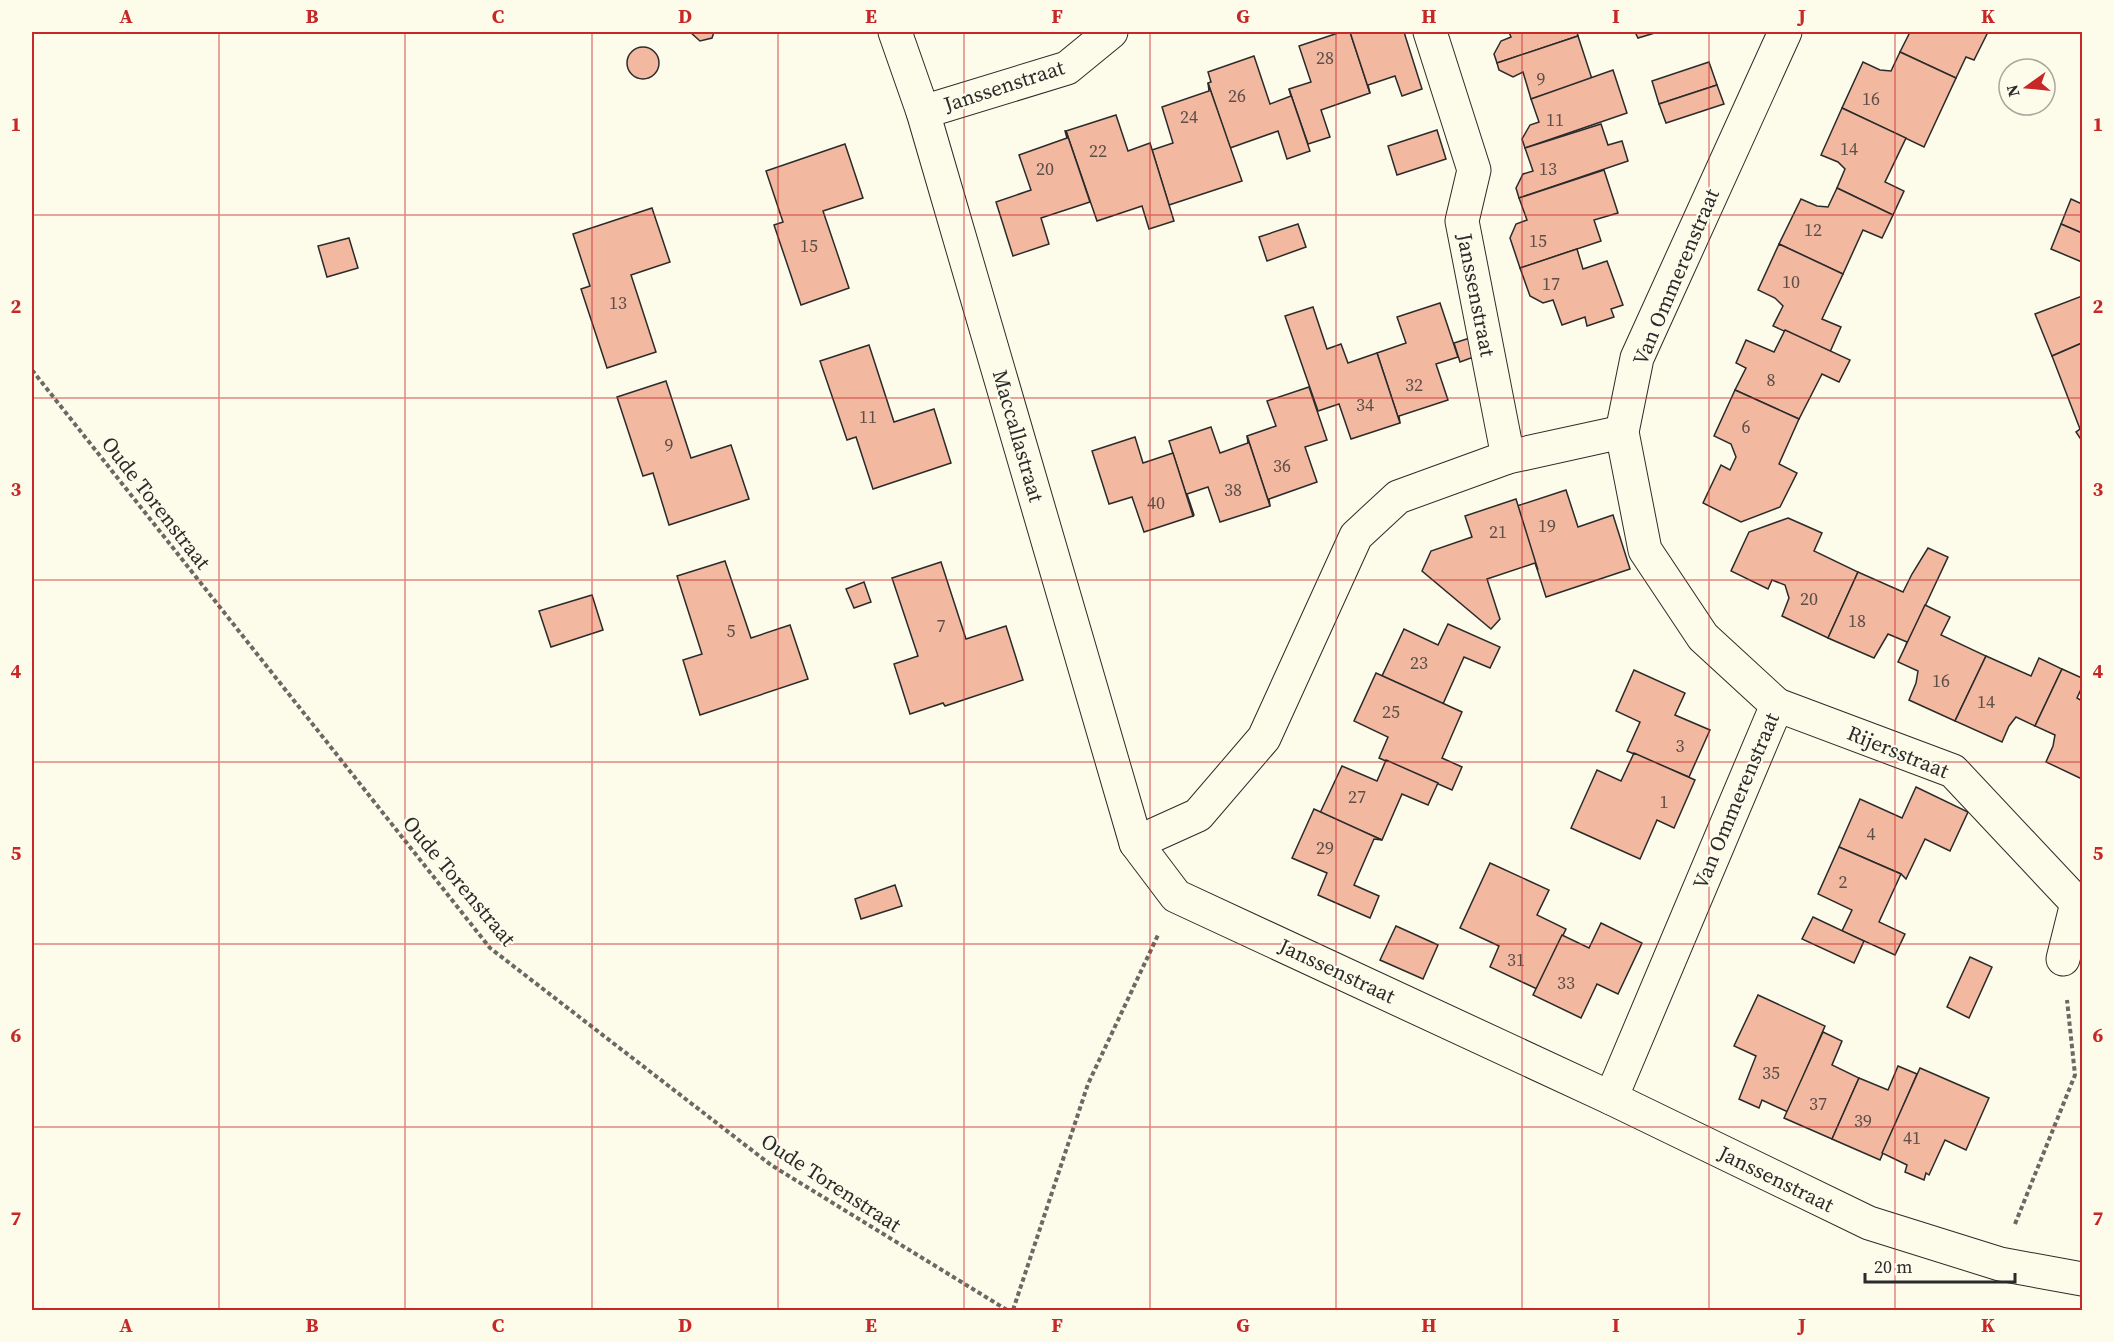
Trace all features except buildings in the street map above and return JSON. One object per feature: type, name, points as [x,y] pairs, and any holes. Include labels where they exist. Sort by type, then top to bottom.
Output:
[{"type":"street","name":"Maccallastraat","points":[[895,32],[923,112],[1136,843]]},
{"type":"street","name":"Janssenstraat","points":[[923,112],[1067,68],[1111,32]]},
{"type":"street","name":"Janssenstraat","points":[[1430,32],[1474,170],[1462,221],[1508,457]]},
{"type":"street","name":"Van Ommerenstraat","points":[[1611,1098],[1777,705],[1703,637],[1645,550],[1622,432],[1637,358],[1785,32]]},
{"type":"street","points":[[1136,843],[1198,815],[1264,738],[1356,536],[1398,497],[1508,457],[1622,432]]},
{"type":"street","name":"Rijersstraat","points":[[1777,705],[1953,771],[2080,901],[2063,959]]},
{"type":"street","name":"Janssenstraat","points":[[1136,843],[1176,896],[1611,1098],[1869,1223],[2000,1264],[2082,1279]]},
{"type":"path","name":"Oude Torenstraat","points":[[32,370],[490,948],[771,1165],[1007,1311]]},
{"type":"path","points":[[1013,1311],[1088,1084],[1176,896]]},
{"type":"path","points":[[2000,1264],[2075,1075],[2063,959]]}]
